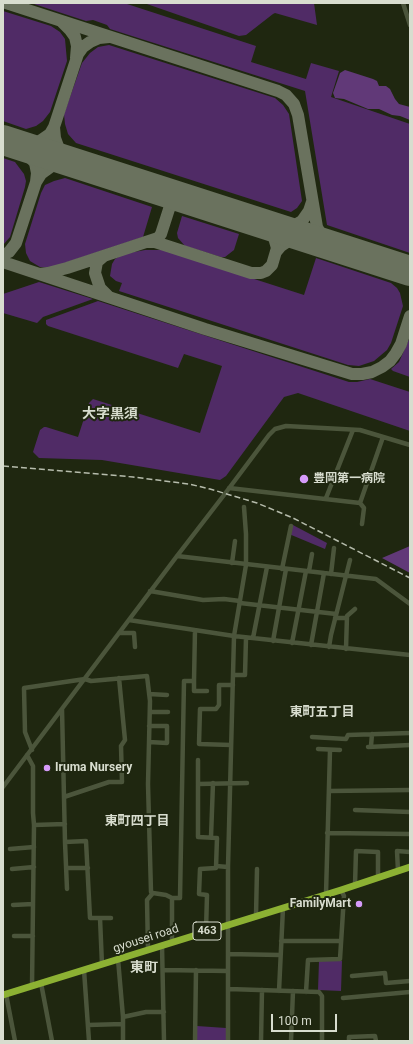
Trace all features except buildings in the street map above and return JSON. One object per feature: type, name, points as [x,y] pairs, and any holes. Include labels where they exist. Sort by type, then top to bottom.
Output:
[{"type":"highway","name":"gyousei road","points":[[5,994],[341,890],[410,866]]},
{"type":"street","points":[[403,3],[410,25]]},
{"type":"street","points":[[3,787],[150,591],[275,429],[286,426],[353,430],[368,432],[410,445]]},
{"type":"street","points":[[326,498],[353,430]]},
{"type":"street","points":[[360,502],[383,437]]},
{"type":"street","points":[[229,488],[360,502],[364,508],[362,524]]},
{"type":"street","points":[[228,1041],[228,867],[234,636],[246,564],[244,507]]},
{"type":"street","points":[[273,641],[291,526]]},
{"type":"street","points":[[232,563],[235,541]]},
{"type":"street","points":[[331,574],[334,548]]},
{"type":"street","points":[[292,643],[298,609],[312,554]]},
{"type":"street","points":[[177,556],[376,579],[410,604]]},
{"type":"street","points":[[329,647],[335,616],[350,560]]},
{"type":"street","points":[[253,638],[267,567]]},
{"type":"street","points":[[314,645],[317,611],[324,573]]},
{"type":"street","points":[[150,591],[203,600],[224,599],[259,605],[317,611],[347,618]]},
{"type":"street","points":[[346,649],[347,616],[355,609]]},
{"type":"street","points":[[129,620],[246,638],[410,655]]},
{"type":"street","points":[[195,630],[194,690],[206,691]]},
{"type":"street","points":[[119,633],[134,633],[135,647]]},
{"type":"street","points":[[233,676],[245,675],[246,638]]},
{"type":"street","points":[[32,750],[25,732],[24,688],[85,679],[90,681],[147,676],[150,712],[148,784],[151,892],[153,894]]},
{"type":"street","points":[[64,797],[109,782],[122,782],[121,746],[125,740],[119,678]]},
{"type":"street","points":[[148,950],[147,900],[153,894],[180,898],[184,681],[194,681]]},
{"type":"street","points":[[231,744],[199,744],[200,709],[216,709],[219,705],[219,685],[233,685]]},
{"type":"street","points":[[149,694],[167,695]]},
{"type":"street","points":[[62,709],[67,889]]},
{"type":"street","points":[[150,712],[168,712]]},
{"type":"street","points":[[149,726],[167,726],[167,742],[149,742]]},
{"type":"street","points":[[312,737],[346,739],[348,735],[410,733]]},
{"type":"street","points":[[372,734],[370,747],[410,745]]},
{"type":"street","points":[[318,749],[340,750]]},
{"type":"street","points":[[326,894],[330,750]]},
{"type":"street","points":[[27,756],[33,766],[34,867],[32,986]]},
{"type":"street","points":[[198,760],[198,837],[217,838],[216,866]]},
{"type":"street","points":[[211,837],[213,783]]},
{"type":"street","points":[[198,784],[247,783]]},
{"type":"street","points":[[329,791],[410,790]]},
{"type":"street","points":[[355,810],[410,812]]},
{"type":"street","points":[[34,825],[65,824]]},
{"type":"street","points":[[327,833],[410,834]]},
{"type":"street","points":[[65,842],[86,841],[90,918],[111,918]]},
{"type":"street","points":[[10,849],[34,847]]},
{"type":"street","points":[[355,885],[356,851],[378,852],[378,877]]},
{"type":"street","points":[[398,871],[398,852],[410,852]]},
{"type":"street","points":[[206,932],[207,896],[199,894],[200,869],[216,868],[216,866],[228,867]]},
{"type":"street","points":[[12,869],[34,867]]},
{"type":"street","points":[[66,868],[88,868]]},
{"type":"street","points":[[256,916],[258,869]]},
{"type":"street","points":[[306,992],[308,960],[340,959],[344,896],[341,890]]},
{"type":"street","points":[[172,898],[172,942]]},
{"type":"street","points":[[13,905],[33,904]]},
{"type":"street","points":[[279,991],[283,908]]},
{"type":"street","points":[[100,918],[102,965]]},
{"type":"street","points":[[14,936],[33,936]]},
{"type":"street","points":[[281,942],[341,941]]},
{"type":"street","points":[[162,945],[164,1041]]},
{"type":"street","points":[[228,954],[280,955]]},
{"type":"street","points":[[118,959],[123,1017],[123,1041]]},
{"type":"street","points":[[84,970],[88,1041]]},
{"type":"street","points":[[163,970],[228,971]]},
{"type":"street","points":[[195,1041],[196,970]]},
{"type":"street","points":[[352,976],[385,973],[386,983],[410,981]]},
{"type":"street","points":[[42,983],[52,1041]]},
{"type":"street","points":[[229,989],[319,992],[322,996],[322,1041]]},
{"type":"street","points":[[261,1041],[262,990]]},
{"type":"street","points":[[291,1041],[293,991]]},
{"type":"street","points":[[343,998],[410,992]]},
{"type":"street","points":[[5,994],[15,1041]]},
{"type":"street","points":[[123,1017],[146,1012],[164,1012]]},
{"type":"street","points":[[88,1025],[123,1024]]},
{"type":"street","points":[[349,1041],[349,1037],[376,1036],[376,1041]]},
{"type":"shaded area","points":[[31,3],[124,3],[256,46],[251,62],[306,79],[311,63],[339,71],[331,97],[410,124],[410,253],[327,225],[305,91],[110,29],[107,25],[93,20],[86,21]]},
{"type":"shaded area","points":[[144,3],[314,3],[317,25],[275,13],[246,35],[239,36]]},
{"type":"shaded area","points":[[3,11],[51,26],[60,32],[65,39],[67,61],[50,112],[43,121],[36,126],[26,129],[3,121]]},
{"type":"shaded area","points":[[109,45],[275,98],[283,105],[289,114],[302,201],[297,208],[291,212],[76,143],[68,134],[64,114],[82,63],[90,53],[98,47]]},
{"type":"shaded area","points":[[345,70],[373,79],[377,81],[379,86],[386,86],[390,89],[399,104],[410,107],[410,120],[392,115],[379,109],[368,109],[344,99],[335,98],[333,93],[340,73]]},
{"type":"shaded area","points":[[3,158],[15,162],[24,174],[26,181],[10,237],[3,245]]},
{"type":"shaded area","points":[[65,178],[152,207],[143,237],[50,268],[40,267],[30,261],[26,253],[25,244],[41,193],[45,185]]},
{"type":"shaded area","points":[[182,216],[239,234],[234,250],[225,257],[221,257],[185,246],[178,238],[177,233]]},
{"type":"shaded area","points":[[145,250],[164,250],[304,295],[316,258],[391,283],[400,293],[403,306],[391,343],[387,350],[374,361],[359,366],[348,365],[119,291],[122,283],[116,281],[110,276],[112,264],[115,259],[123,254]]},
{"type":"shaded area","points":[[39,282],[93,299],[43,317],[37,323],[3,313],[3,294]]},
{"type":"shaded area","points":[[98,301],[349,382],[370,379],[410,392],[410,431],[298,393],[284,397],[226,476],[220,480],[102,460],[39,458],[33,452],[40,430],[46,427],[78,437],[89,403],[93,399],[200,433],[222,366],[184,354],[178,368],[48,326],[46,324],[46,320]]},
{"type":"shaded area","points":[[410,337],[410,377],[391,369],[399,362]]},
{"type":"shaded area","points":[[291,524],[327,543],[325,549],[289,534]]},
{"type":"shaded area","points":[[410,546],[410,573],[382,558]]},
{"type":"shaded area","points":[[319,961],[342,961],[341,991],[318,990]]},
{"type":"shaded area","points":[[197,1026],[226,1028],[226,1041],[197,1041]]},
{"type":"taxiway","points":[[6,3],[278,91],[286,95],[294,104],[298,115],[317,227],[323,238],[333,246]]},
{"type":"taxiway","points":[[62,22],[75,37],[77,46],[76,58]]},
{"type":"taxiway","points":[[16,144],[24,145],[37,143],[50,134],[54,127],[78,54],[83,47],[90,42],[99,38],[109,37]]},
{"type":"taxiway","points":[[54,127],[55,138],[59,149],[73,162]]},
{"type":"taxiway","points":[[16,144],[35,163],[37,173],[36,182]]},
{"type":"taxiway","points":[[3,255],[9,252],[16,243],[36,182],[41,174],[52,166],[73,162]]},
{"type":"taxiway","points":[[40,274],[67,268],[158,238],[161,234],[170,206],[168,197],[163,191]]},
{"type":"taxiway","points":[[169,209],[174,201],[185,198]]},
{"type":"taxiway","points":[[280,229],[295,225],[302,221],[309,211],[312,202]]},
{"type":"taxiway","points":[[148,242],[155,242],[251,273],[261,273],[266,271],[272,265],[277,248],[273,234],[260,222]]},
{"type":"taxiway","points":[[276,252],[287,242],[304,237]]},
{"type":"taxiway","points":[[104,256],[97,262],[95,273],[100,288],[109,297]]},
{"type":"taxiway","points":[[3,262],[205,329],[352,374],[372,372],[390,361],[401,344],[410,316]]},
{"type":"runway","points":[[3,140],[410,271]]},
{"type":"railway","points":[[3,466],[133,477],[189,484],[210,489],[257,503],[293,518],[410,578]]},
{"type":"place","name":"豊岡第一病院","points":[[304,479]]},
{"type":"place","name":"Iruma Nursery","points":[[47,768]]},
{"type":"place","name":"FamilyMart","points":[[359,904]]},
{"type":"district","name":"大字黒須","points":[[110,414]]},
{"type":"district","name":"東町五丁目","points":[[322,713]]},
{"type":"district","name":"東町四丁目","points":[[137,822]]},
{"type":"district","name":"東町","points":[[144,968]]}]
